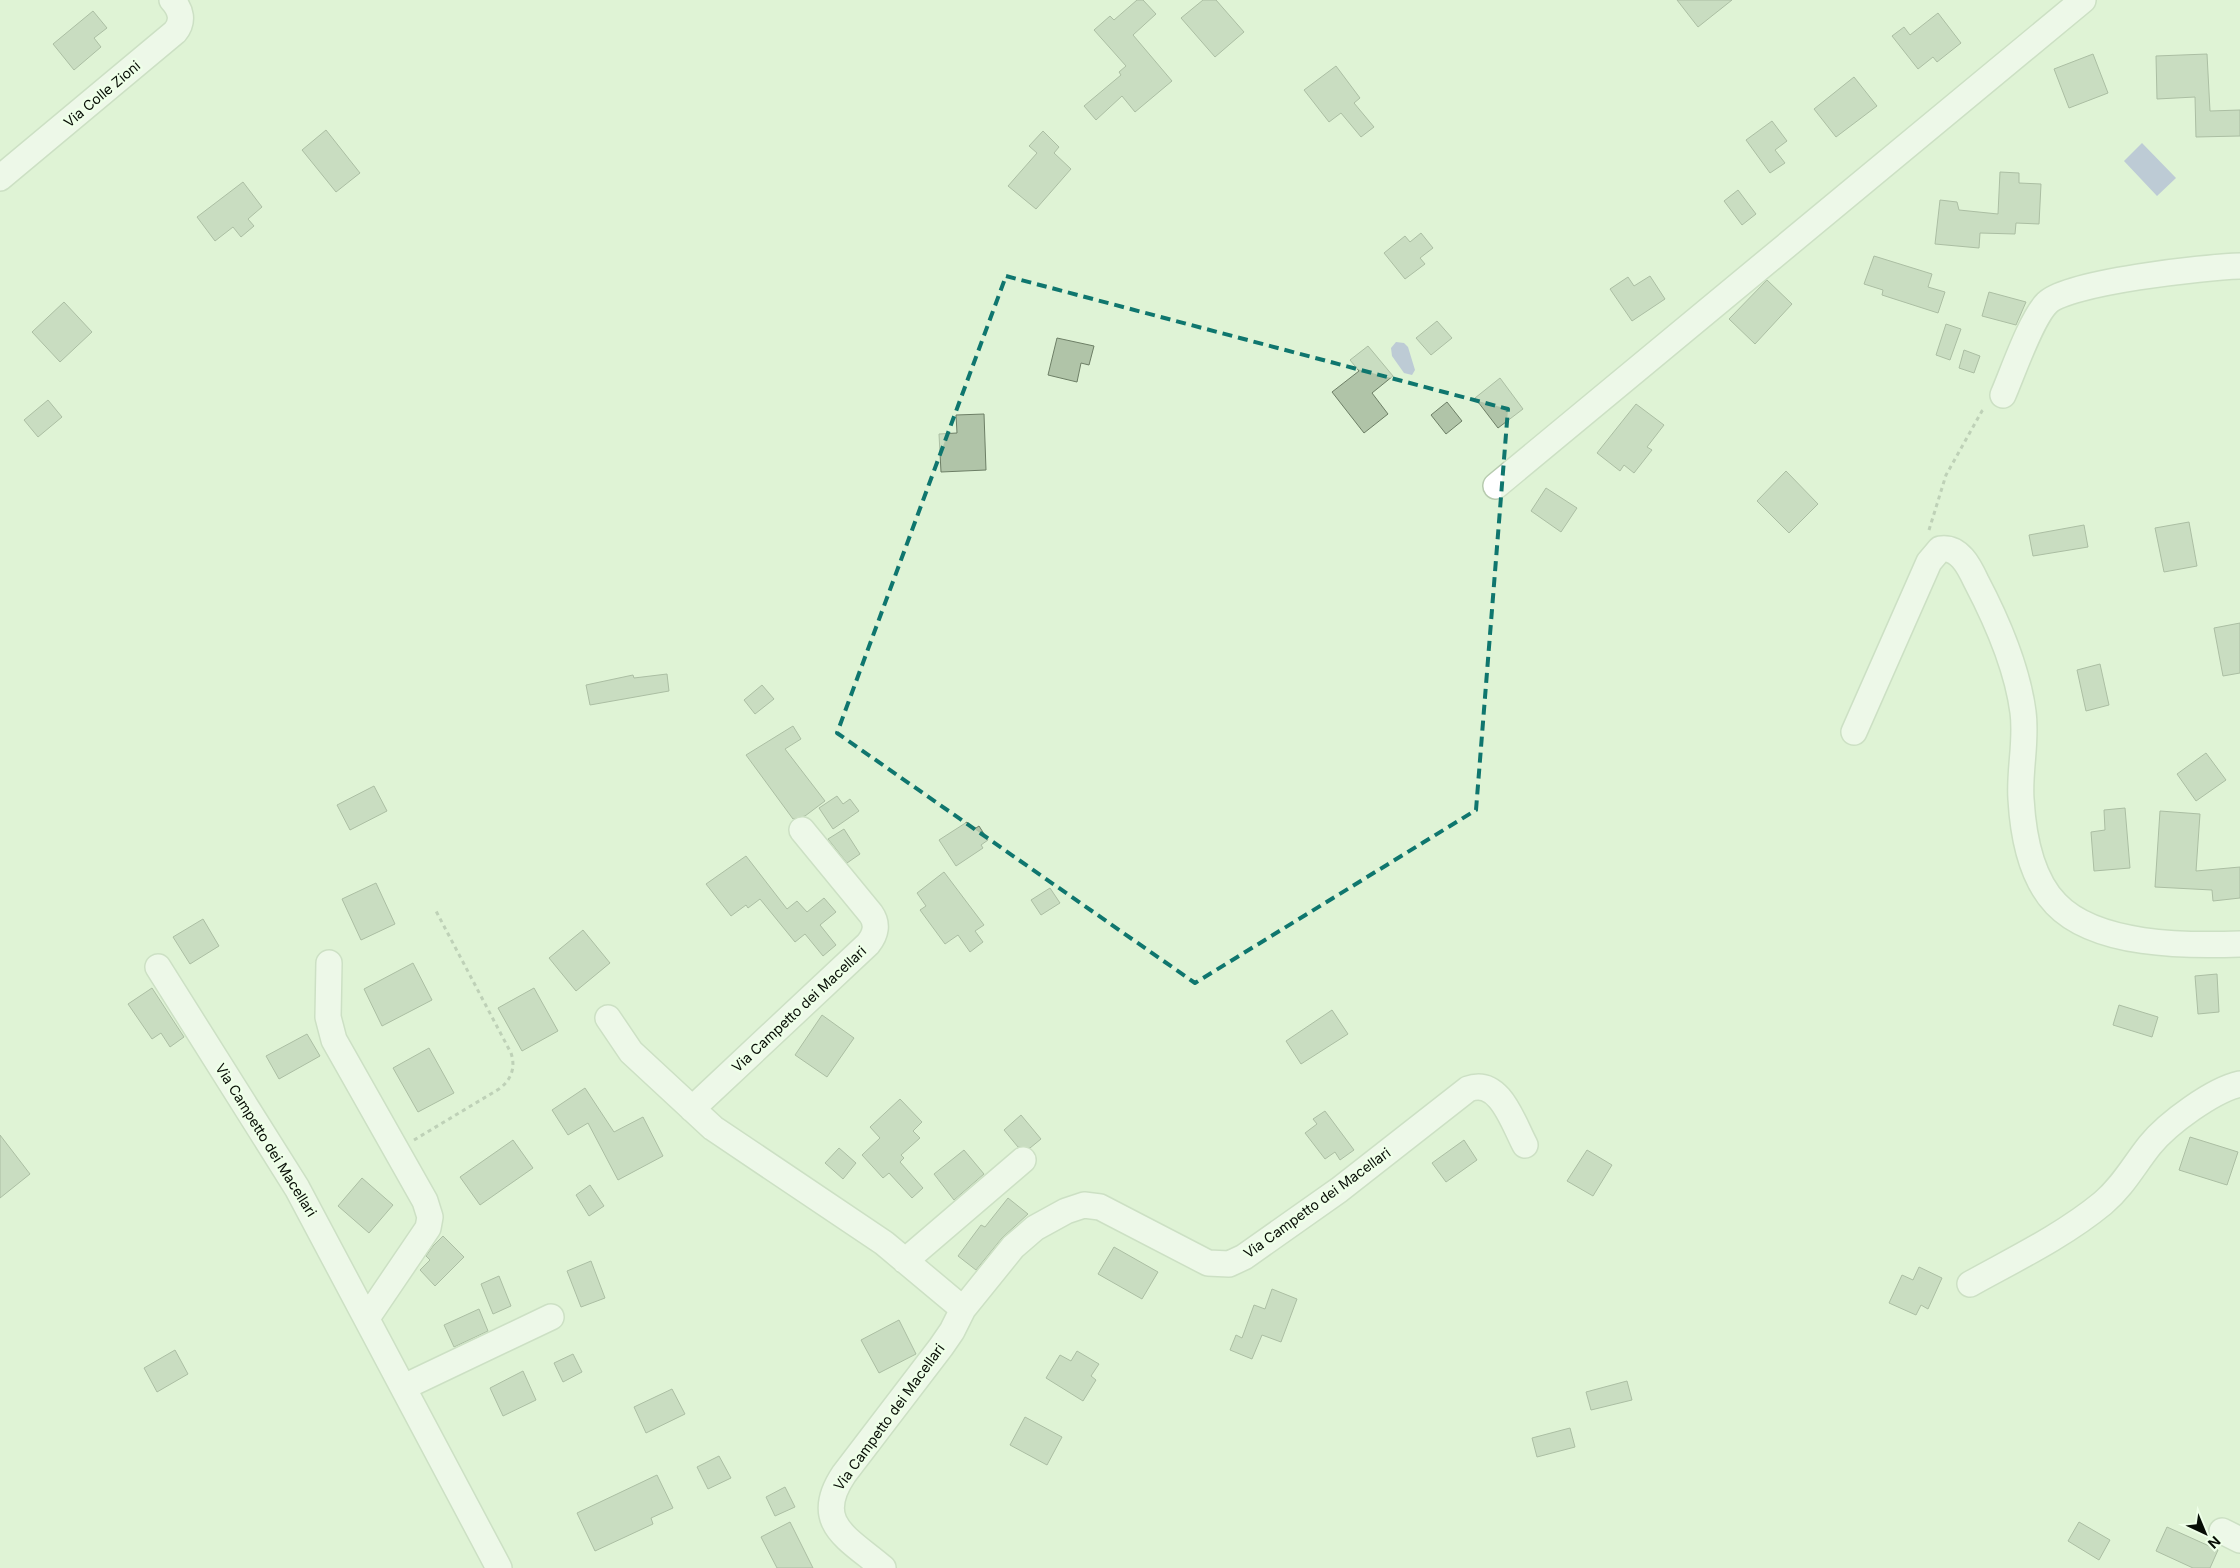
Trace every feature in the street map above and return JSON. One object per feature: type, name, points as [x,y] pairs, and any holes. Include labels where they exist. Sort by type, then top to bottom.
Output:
[{"type":"street","name":"Via Colle Zioni","points":[[0,178],[175,32],[180,24],[181,15],[172,0]]},
{"type":"street","points":[[1496,486],[2083,0]]},
{"type":"street","points":[[2002,395],[2039,312],[2053,297],[2072,289],[2149,276],[2196,269],[2240,266]]},
{"type":"street","points":[[1854,732],[1932,556],[1940,549],[1950,548],[1959,554],[1969,569],[1990,611],[2009,657],[2022,703],[2024,722],[2020,777],[2024,825],[2036,870],[2052,899],[2076,920],[2091,927],[2118,935],[2148,941],[2185,945],[2240,944]]},
{"type":"street","name":"Via Campetto dei Macellari","points":[[692,1109],[868,944],[874,934],[875,923],[871,914],[802,830]]},
{"type":"street","points":[[329,963],[328,1017],[334,1040],[427,1206],[429,1223],[425,1232],[367,1318]]},
{"type":"street","name":"Via Campetto dei Macellari","points":[[158,967],[297,1188],[499,1568]]},
{"type":"street","points":[[608,1018],[630,1052],[726,1138],[870,1234],[962,1309]]},
{"type":"street","points":[[1970,1284],[2052,1238],[2092,1211],[2126,1181],[2150,1144],[2167,1127],[2215,1093],[2240,1084]]},
{"type":"street","name":"Via Campetto dei Macellari","points":[[883,1568],[836,1525],[830,1510],[832,1496],[844,1474],[947,1339],[962,1309],[1024,1238],[1046,1221],[1077,1206],[1100,1207],[1208,1263],[1223,1265],[1235,1262],[1330,1197],[1458,1095],[1472,1087],[1486,1087],[1497,1096],[1525,1145]]},
{"type":"street","points":[[905,1261],[1023,1160]]},
{"type":"street","points":[[404,1387],[551,1317]]},
{"type":"path","points":[[1940,549],[1929,531],[1946,475],[1982,411],[2002,395]]},
{"type":"path","points":[[397,1151],[499,1089],[510,1077],[513,1067],[511,1054],[436,911]]},
{"type":"highlighted area","points":[[1006,276],[1508,409],[1476,810],[1195,983],[837,733]]},
{"type":"water","points":[[2142,143],[2176,178],[2157,196],[2124,161]]},
{"type":"water","points":[[1396,342],[1404,343],[1408,347],[1415,370],[1412,375],[1404,373],[1392,356],[1391,348]]},
{"type":"building","points":[[1137,0],[1143,0],[1156,14],[1133,35],[1172,81],[1135,112],[1122,96],[1096,120],[1084,106],[1121,75],[1119,72],[1126,66],[1094,30],[1110,16],[1114,20]]},
{"type":"building","points":[[1203,0],[1216,0],[1244,32],[1215,57],[1181,18]]},
{"type":"building","points":[[1677,0],[1732,0],[1698,27]]},
{"type":"building","points":[[93,11],[107,28],[94,38],[101,47],[74,70],[53,44]]},
{"type":"building","points":[[1938,13],[1961,43],[1937,62],[1933,57],[1918,69],[1892,36],[1904,27],[1910,35]]},
{"type":"building","points":[[2093,54],[2108,93],[2069,108],[2054,69]]},
{"type":"building","points":[[2207,54],[2210,111],[2240,110],[2240,136],[2196,137],[2195,97],[2157,99],[2156,56]]},
{"type":"building","points":[[1336,66],[1360,98],[1354,103],[1374,127],[1361,137],[1341,113],[1329,122],[1304,90]]},
{"type":"building","points":[[1854,77],[1877,106],[1836,137],[1814,109]]},
{"type":"building","points":[[1772,121],[1787,141],[1775,150],[1785,163],[1770,173],[1746,140]]},
{"type":"building","points":[[326,130],[360,173],[336,192],[302,150]]},
{"type":"building","points":[[1043,131],[1059,147],[1054,153],[1071,169],[1036,209],[1008,186],[1037,153],[1029,146]]},
{"type":"building","points":[[2000,172],[2019,173],[2019,183],[2041,184],[2039,224],[2016,223],[2015,234],[1980,233],[1979,248],[1935,244],[1940,200],[1957,202],[1959,210],[1998,214]]},
{"type":"building","points":[[243,182],[262,207],[248,219],[254,226],[241,237],[233,227],[215,241],[197,217]]},
{"type":"building","points":[[1738,190],[1756,214],[1742,225],[1724,201]]},
{"type":"building","points":[[1421,233],[1433,248],[1420,258],[1425,264],[1405,279],[1384,253],[1405,236],[1410,242]]},
{"type":"building","points":[[1874,256],[1932,274],[1928,287],[1945,292],[1938,313],[1882,295],[1883,290],[1864,284]]},
{"type":"building","points":[[1650,276],[1665,299],[1632,321],[1610,289],[1628,277],[1634,286]]},
{"type":"building","points":[[1767,280],[1792,304],[1755,344],[1729,319]]},
{"type":"building","points":[[1989,292],[2026,302],[2016,325],[1982,316]]},
{"type":"building","points":[[64,302],[92,332],[60,362],[32,332]]},
{"type":"building","points":[[1437,321],[1452,338],[1431,355],[1416,338]]},
{"type":"building","points":[[1946,324],[1961,329],[1950,360],[1936,355]]},
{"type":"building","points":[[1057,338],[1094,346],[1089,365],[1081,363],[1077,382],[1048,375]]},
{"type":"building","points":[[1368,346],[1393,376],[1372,393],[1388,414],[1364,433],[1332,392],[1359,371],[1350,360]]},
{"type":"building","points":[[1964,350],[1980,356],[1974,373],[1959,368]]},
{"type":"building","points":[[1500,378],[1523,409],[1498,428],[1475,398]]},
{"type":"building","points":[[48,400],[62,417],[38,437],[24,420]]},
{"type":"building","points":[[1447,402],[1462,421],[1446,434],[1431,415]]},
{"type":"building","points":[[1636,404],[1664,425],[1647,447],[1652,450],[1634,473],[1624,465],[1620,471],[1597,453]]},
{"type":"building","points":[[984,414],[986,470],[941,472],[939,434],[957,433],[956,415]]},
{"type":"building","points":[[1786,471],[1818,504],[1789,533],[1757,501]]},
{"type":"building","points":[[1546,488],[1577,508],[1561,532],[1531,511]]},
{"type":"building","points":[[2189,522],[2197,566],[2164,572],[2155,528]]},
{"type":"building","points":[[2084,525],[2088,547],[2033,556],[2029,535]]},
{"type":"building","points":[[2240,623],[2240,673],[2223,676],[2214,628]]},
{"type":"building","points":[[2100,664],[2109,705],[2086,711],[2077,670]]},
{"type":"building","points":[[667,674],[669,691],[590,705],[586,685],[633,675],[634,678]]},
{"type":"building","points":[[762,685],[774,699],[755,714],[744,700]]},
{"type":"building","points":[[793,726],[801,739],[785,749],[825,801],[805,816],[793,819],[746,755]]},
{"type":"building","points":[[2206,753],[2226,780],[2196,801],[2177,774]]},
{"type":"building","points":[[374,786],[387,811],[350,830],[337,805]]},
{"type":"building","points":[[837,796],[843,804],[850,799],[859,811],[833,829],[819,808]]},
{"type":"building","points":[[2125,808],[2130,868],[2094,871],[2091,832],[2105,830],[2104,810]]},
{"type":"building","points":[[2160,811],[2200,814],[2196,871],[2240,867],[2240,898],[2213,901],[2212,890],[2155,887]]},
{"type":"building","points":[[967,822],[973,830],[979,826],[988,840],[981,845],[983,848],[956,866],[939,840]]},
{"type":"building","points":[[844,829],[860,854],[847,863],[828,839]]},
{"type":"building","points":[[746,856],[787,909],[797,901],[807,912],[824,898],[836,912],[820,925],[836,945],[823,956],[805,934],[795,942],[760,899],[748,908],[746,905],[731,916],[706,884]]},
{"type":"building","points":[[944,872],[984,925],[975,931],[983,942],[970,952],[958,935],[945,944],[920,910],[926,906],[917,893]]},
{"type":"building","points":[[376,883],[395,924],[361,940],[342,899]]},
{"type":"building","points":[[1050,888],[1060,903],[1041,915],[1031,900]]},
{"type":"building","points":[[203,919],[219,946],[190,964],[173,937]]},
{"type":"building","points":[[583,930],[610,963],[576,991],[549,958]]},
{"type":"building","points":[[413,963],[432,1000],[382,1026],[364,989]]},
{"type":"building","points":[[2217,974],[2219,1012],[2198,1014],[2195,976]]},
{"type":"building","points":[[152,988],[184,1037],[170,1047],[161,1033],[152,1039],[128,1004]]},
{"type":"building","points":[[534,988],[558,1031],[522,1051],[498,1008]]},
{"type":"building","points":[[2119,1005],[2158,1017],[2152,1037],[2113,1025]]},
{"type":"building","points":[[1332,1010],[1348,1034],[1301,1064],[1286,1041]]},
{"type":"building","points":[[822,1015],[854,1038],[827,1077],[795,1055]]},
{"type":"building","points":[[307,1034],[320,1056],[279,1079],[266,1056]]},
{"type":"building","points":[[429,1048],[454,1093],[418,1112],[393,1068]]},
{"type":"building","points":[[585,1088],[614,1132],[643,1117],[663,1156],[618,1180],[588,1123],[568,1135],[552,1110]]},
{"type":"building","points":[[900,1099],[922,1122],[913,1131],[920,1138],[901,1155],[904,1158],[900,1162],[923,1188],[912,1198],[889,1173],[883,1178],[862,1155],[880,1138],[870,1127]]},
{"type":"building","points":[[1325,1111],[1354,1150],[1340,1160],[1335,1152],[1325,1159],[1305,1133],[1317,1124],[1313,1119]]},
{"type":"building","points":[[1021,1115],[1041,1139],[1030,1148],[1018,1147],[1004,1130]]},
{"type":"building","points":[[0,1135],[30,1174],[0,1198]]},
{"type":"building","points":[[2190,1137],[2238,1152],[2227,1185],[2179,1170]]},
{"type":"building","points":[[513,1140],[533,1168],[480,1205],[460,1177]]},
{"type":"building","points":[[1464,1140],[1477,1160],[1446,1182],[1432,1163]]},
{"type":"building","points":[[839,1148],[856,1163],[843,1179],[825,1163]]},
{"type":"building","points":[[964,1150],[984,1174],[954,1200],[934,1174]]},
{"type":"building","points":[[1587,1150],[1612,1165],[1593,1196],[1567,1181]]},
{"type":"building","points":[[362,1178],[393,1205],[369,1233],[338,1206]]},
{"type":"building","points":[[590,1185],[604,1206],[589,1216],[576,1195]]},
{"type":"building","points":[[1008,1198],[1028,1214],[1002,1238],[976,1270],[958,1256],[981,1225],[985,1227]]},
{"type":"building","points":[[443,1236],[464,1257],[435,1286],[420,1270],[430,1260],[426,1256]]},
{"type":"building","points":[[1114,1247],[1158,1272],[1142,1299],[1098,1274]]},
{"type":"building","points":[[591,1261],[605,1298],[581,1307],[567,1271]]},
{"type":"building","points":[[1919,1267],[1942,1278],[1928,1309],[1921,1305],[1916,1315],[1889,1303],[1902,1275],[1913,1280]]},
{"type":"building","points":[[499,1276],[511,1306],[493,1314],[481,1284]]},
{"type":"building","points":[[1272,1289],[1297,1299],[1281,1342],[1262,1335],[1252,1359],[1230,1350],[1236,1335],[1242,1338],[1254,1305],[1265,1309]]},
{"type":"building","points":[[479,1309],[488,1331],[454,1347],[444,1325]]},
{"type":"building","points":[[899,1320],[916,1354],[879,1373],[861,1340]]},
{"type":"building","points":[[175,1350],[188,1374],[157,1392],[144,1368]]},
{"type":"building","points":[[1077,1351],[1099,1364],[1091,1376],[1096,1380],[1083,1401],[1046,1378],[1060,1355],[1071,1361]]},
{"type":"building","points":[[573,1354],[582,1372],[563,1382],[554,1363]]},
{"type":"building","points":[[523,1371],[536,1400],[503,1416],[490,1388]]},
{"type":"building","points":[[1627,1381],[1632,1400],[1591,1410],[1586,1392]]},
{"type":"building","points":[[672,1389],[685,1414],[646,1433],[634,1407]]},
{"type":"building","points":[[1025,1417],[1062,1437],[1047,1465],[1010,1445]]},
{"type":"building","points":[[1570,1428],[1575,1447],[1537,1457],[1532,1438]]},
{"type":"building","points":[[719,1456],[731,1478],[708,1489],[697,1467]]},
{"type":"building","points":[[657,1475],[673,1508],[651,1518],[653,1524],[595,1551],[577,1513]]},
{"type":"building","points":[[785,1487],[795,1507],[775,1516],[766,1497]]},
{"type":"building","points":[[790,1522],[813,1568],[777,1568],[761,1537]]},
{"type":"building","points":[[2079,1522],[2110,1540],[2099,1560],[2068,1541]]},
{"type":"building","points":[[2167,1527],[2218,1550],[2210,1568],[2193,1568],[2156,1551]]}]
